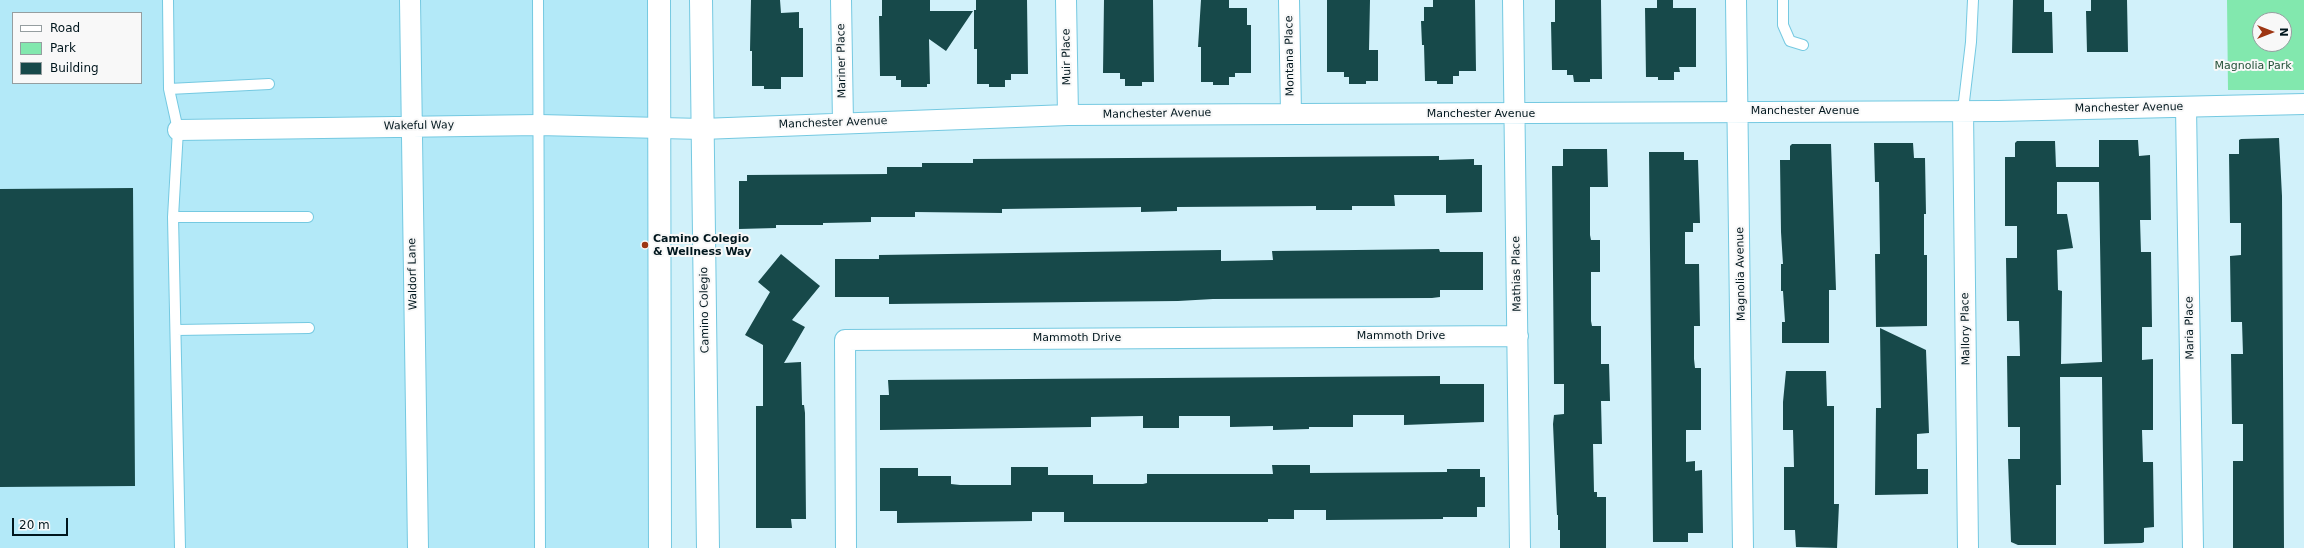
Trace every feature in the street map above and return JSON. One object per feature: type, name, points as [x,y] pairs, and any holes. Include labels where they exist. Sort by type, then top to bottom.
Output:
[{"type":"street","name":"Waldorf Lane","points":[[410,0],[418,548]]},
{"type":"street","points":[[659,0],[660,548]]},
{"type":"street","name":"Camino Colegio","points":[[701,0],[708,548]]},
{"type":"street","name":"Mariner Place","points":[[841,0],[843,123]]},
{"type":"street","name":"Muir Place","points":[[1066,0],[1068,115]]},
{"type":"street","name":"Montana Place","points":[[1289,0],[1291,113]]},
{"type":"street","name":"Mathias Place","points":[[1513,0],[1520,548]]},
{"type":"street","name":"Magnolia Avenue","points":[[1736,0],[1739,111],[1743,548]]},
{"type":"street","name":"Manchester Avenue","points":[[659,128],[702,129],[1068,115],[1998,111],[2304,104]]},
{"type":"street","name":"Maria Place","points":[[2186,107],[2193,548]]},
{"type":"street","name":"Mallory Place","points":[[1963,110],[1968,548]]},
{"type":"street","name":"Wakeful Way","points":[[178,130],[539,125],[659,128]]},
{"type":"street","name":"Mammoth Drive","points":[[846,548],[845,340],[1518,336]]},
{"type":"lane","points":[[168,0],[169,89],[178,130],[173,217],[180,548]]},
{"type":"lane","points":[[538,0],[540,548]]},
{"type":"lane","points":[[1783,0],[1783,26],[1790,41],[1802,45]]},
{"type":"lane","points":[[1963,110],[1971,42],[1973,0]]},
{"type":"lane","points":[[169,89],[268,84]]},
{"type":"lane","points":[[173,217],[308,217]]},
{"type":"lane","points":[[176,330],[309,328]]},
{"type":"shaded area","points":[[0,0],[659,0],[660,548],[0,548]]},
{"type":"green space","name":"Magnolia Park","points":[[2227,0],[2304,0],[2304,90],[2228,90]]},
{"type":"building","points":[[751,0],[780,0],[781,13],[799,12],[799,28],[803,28],[803,77],[781,77],[781,89],[764,89],[764,86],[752,86],[752,51],[750,51]]},
{"type":"building","points":[[882,0],[930,0],[930,11],[973,11],[946,51],[929,39],[930,84],[927,84],[927,87],[901,87],[901,80],[896,80],[896,76],[880,76],[879,16],[882,16]]},
{"type":"building","points":[[976,0],[1027,0],[1028,74],[1011,74],[1011,80],[1005,80],[1005,87],[989,87],[989,84],[977,84],[977,49],[974,49],[974,10],[976,10]]},
{"type":"building","points":[[1104,0],[1153,0],[1154,82],[1142,82],[1142,86],[1125,86],[1125,79],[1120,79],[1120,73],[1103,73]]},
{"type":"building","points":[[1201,0],[1229,0],[1229,8],[1247,8],[1247,25],[1251,25],[1251,73],[1235,73],[1235,77],[1229,77],[1229,85],[1213,85],[1213,82],[1201,82],[1201,47],[1198,47]]},
{"type":"building","points":[[1327,0],[1370,0],[1369,50],[1378,50],[1378,81],[1366,81],[1366,84],[1349,84],[1349,77],[1344,77],[1344,72],[1327,72]]},
{"type":"building","points":[[1433,0],[1475,0],[1476,71],[1459,71],[1459,76],[1453,76],[1453,84],[1437,84],[1437,81],[1425,81],[1424,45],[1422,45],[1421,21],[1424,21],[1424,7],[1433,7]]},
{"type":"building","points":[[1555,0],[1601,0],[1602,79],[1590,79],[1590,82],[1574,82],[1573,75],[1567,75],[1567,70],[1552,70],[1551,22],[1555,22]]},
{"type":"building","points":[[1657,0],[1673,0],[1673,8],[1696,8],[1696,67],[1679,67],[1680,72],[1674,72],[1674,80],[1658,80],[1658,77],[1646,77],[1645,8],[1657,8]]},
{"type":"building","points":[[2013,0],[2044,0],[2044,12],[2052,12],[2053,53],[2012,53]]},
{"type":"building","points":[[2091,0],[2127,0],[2128,52],[2087,52],[2086,11],[2091,11]]},
{"type":"building","points":[[2279,138],[2282,196],[2284,548],[2233,548],[2233,461],[2243,461],[2243,424],[2232,424],[2231,354],[2243,354],[2242,322],[2231,322],[2230,256],[2241,255],[2241,223],[2230,223],[2229,154],[2239,154],[2239,140],[2241,139]]},
{"type":"building","points":[[2099,140],[2138,140],[2139,156],[2150,155],[2151,220],[2140,220],[2141,252],[2151,252],[2152,327],[2142,327],[2142,360],[2153,359],[2153,430],[2142,430],[2143,462],[2153,462],[2154,527],[2144,528],[2144,542],[2142,543],[2104,544],[2102,377],[2060,377],[2061,485],[2056,485],[2056,545],[2018,545],[2011,542],[2008,459],[2020,459],[2020,427],[2008,427],[2007,356],[2020,356],[2019,321],[2007,321],[2006,258],[2017,258],[2017,226],[2005,226],[2005,157],[2015,157],[2015,143],[2017,141],[2055,141],[2056,167],[2099,167]],"holes":[[[2057,182],[2099,182],[2102,362],[2061,364],[2062,291],[2058,290],[2057,250],[2073,248],[2067,214],[2057,214]]]},
{"type":"building","points":[[1874,143],[1913,143],[1914,158],[1925,158],[1926,214],[1924,214],[1924,255],[1927,255],[1927,326],[1876,327],[1875,254],[1880,254],[1879,182],[1875,182]]},
{"type":"building","points":[[1792,144],[1831,144],[1836,290],[1829,290],[1829,343],[1782,343],[1782,322],[1785,322],[1783,291],[1781,291],[1781,264],[1783,264],[1780,160],[1790,160],[1790,146]]},
{"type":"building","points":[[1563,149],[1607,149],[1608,187],[1590,187],[1590,235],[1591,240],[1600,240],[1600,272],[1591,272],[1591,321],[1592,326],[1601,326],[1601,364],[1609,364],[1610,401],[1601,401],[1602,444],[1593,444],[1594,492],[1597,492],[1597,497],[1606,497],[1606,548],[1560,548],[1560,530],[1558,530],[1553,424],[1554,415],[1564,414],[1564,384],[1554,384],[1552,166],[1563,166]]},
{"type":"building","points":[[1649,152],[1684,152],[1684,160],[1698,160],[1700,223],[1693,223],[1693,232],[1685,232],[1685,264],[1699,264],[1700,326],[1694,326],[1694,359],[1695,368],[1701,368],[1701,430],[1686,430],[1686,462],[1695,461],[1695,471],[1702,470],[1703,533],[1688,533],[1688,542],[1653,542]]},
{"type":"building","points":[[1439,156],[1439,160],[1474,159],[1474,165],[1482,165],[1482,212],[1446,213],[1446,195],[1394,195],[1395,206],[1352,206],[1352,210],[1316,210],[1316,206],[1177,207],[1177,211],[1141,212],[1141,207],[1002,209],[1002,213],[915,212],[915,217],[871,217],[871,222],[823,223],[823,225],[776,225],[776,228],[739,229],[739,181],[747,181],[747,175],[887,174],[887,167],[922,167],[922,163],[973,163],[973,159]]},
{"type":"building","points":[[133,188],[135,486],[0,487],[0,189]]},
{"type":"building","points":[[1439,249],[1440,252],[1483,252],[1483,290],[1440,290],[1440,297],[1432,298],[1213,299],[1178,301],[889,304],[889,297],[835,297],[835,259],[879,259],[879,255],[1221,250],[1221,261],[1273,260],[1272,251]]},
{"type":"building","points":[[781,254],[820,286],[792,320],[805,327],[784,363],[801,362],[802,405],[804,405],[805,413],[806,519],[791,519],[792,528],[756,528],[756,406],[763,406],[763,345],[745,335],[770,292],[758,282]]},
{"type":"building","points":[[1880,328],[1926,350],[1929,433],[1917,434],[1917,469],[1928,469],[1928,494],[1875,495],[1876,408],[1881,408]]},
{"type":"building","points":[[1786,371],[1826,371],[1827,406],[1834,406],[1834,504],[1839,504],[1837,548],[1796,547],[1795,530],[1784,530],[1784,467],[1794,467],[1793,430],[1783,430],[1783,402]]},
{"type":"building","points":[[1440,376],[1440,384],[1484,384],[1484,422],[1404,425],[1404,415],[1353,415],[1353,427],[1309,427],[1309,429],[1273,430],[1273,426],[1230,427],[1230,416],[1179,416],[1179,428],[1143,428],[1143,416],[1091,417],[1091,427],[880,430],[880,395],[889,395],[888,380]]},
{"type":"building","points":[[1272,465],[1310,465],[1310,473],[1447,472],[1447,469],[1480,469],[1480,477],[1485,477],[1485,507],[1477,507],[1477,517],[1443,517],[1443,519],[1326,520],[1326,510],[1294,510],[1294,519],[1268,519],[1268,522],[1064,522],[1064,512],[1032,512],[1032,521],[897,523],[897,511],[880,511],[880,468],[918,468],[918,476],[951,476],[951,484],[960,485],[1011,485],[1011,467],[1048,467],[1048,475],[1093,475],[1093,484],[1143,484],[1147,483],[1147,474],[1273,474]]},
{"type":"place","name":"Camino Colegio & Wellness Way","points":[[645,245]]}]
